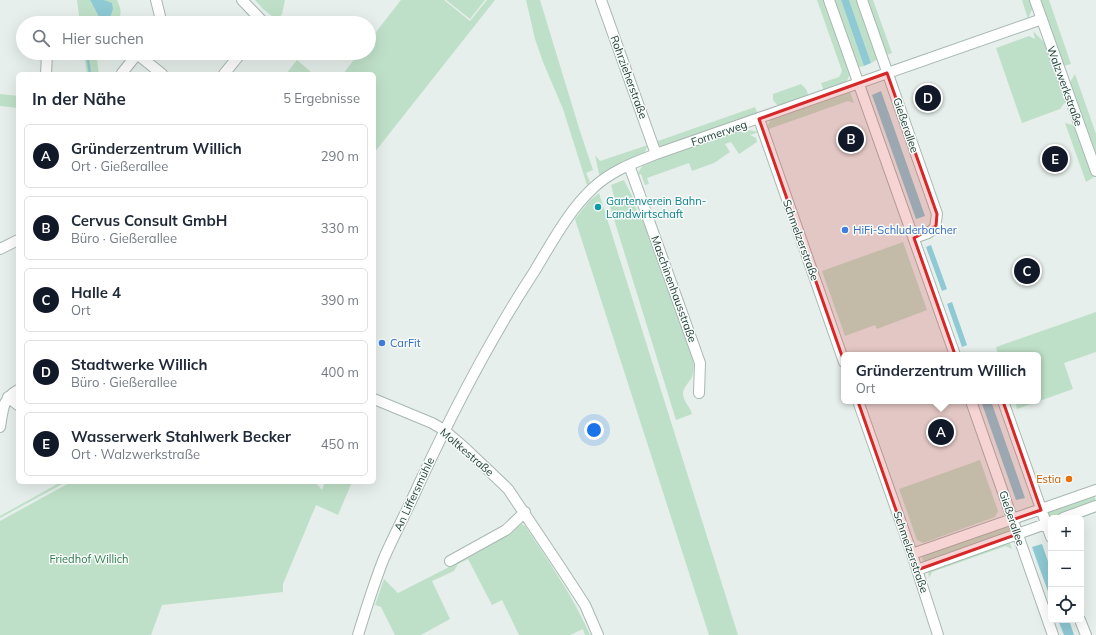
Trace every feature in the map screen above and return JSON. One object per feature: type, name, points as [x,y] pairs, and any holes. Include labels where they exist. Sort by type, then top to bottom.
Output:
[{"type":"street","points":[[156,0],[160,16]]},
{"type":"street","points":[[242,0],[258,16]]},
{"type":"street","name":"Rohrzieherstraße","points":[[601,0],[656,154]]},
{"type":"street","points":[[829,0],[954,352]]},
{"type":"street","name":"Gießerallee","points":[[862,0],[937,214],[935,228],[928,233],[914,238]]},
{"type":"street","name":"Walzwerkstraße","points":[[1035,0],[1096,171]]},
{"type":"street","name":"Formerweg","points":[[482,358],[526,283],[579,204],[602,180],[615,172],[656,154],[1042,19]]},
{"type":"street","points":[[46,72],[47,60]]},
{"type":"street","points":[[123,72],[133,60]]},
{"type":"street","points":[[145,60],[160,72]]},
{"type":"street","points":[[226,72],[235,60]]},
{"type":"street","name":"Schmelzerstraße","points":[[759,119],[841,353]]},
{"type":"street","name":"Maschinenhausstraße","points":[[629,165],[700,363],[700,393]]},
{"type":"street","points":[[0,249],[16,241]]},
{"type":"street","name":"An Liffersmühle","points":[[358,635],[384,558],[444,430],[482,358]]},
{"type":"street","points":[[0,427],[8,397],[16,391]]},
{"type":"street","points":[[8,397],[16,403]]},
{"type":"street","name":"Moltkestraße","points":[[376,400],[425,420],[444,430],[465,448],[508,490],[525,512],[585,605],[598,635]]},
{"type":"street","name":"Schmelzerstraße","points":[[859,404],[912,554],[938,635]]},
{"type":"street","name":"Gießerallee","points":[[972,404],[1053,635]]},
{"type":"street","points":[[1004,404],[1041,510],[1048,521]]},
{"type":"street","points":[[912,554],[1096,490]]},
{"type":"street","points":[[1071,515],[1096,506]]},
{"type":"street","points":[[450,561],[506,530],[525,512]]},
{"type":"street","points":[[917,570],[1048,523]]},
{"type":"street","points":[[1081,623],[1086,635]]},
{"type":"highlighted area","points":[[887,73],[937,214],[936,226],[914,238],[958,363],[980,356],[991,367],[1041,510],[1012,520],[1018,534],[917,570],[759,119]]},
{"type":"green space","points":[[77,0],[90,0],[98,16],[79,16]]},
{"type":"green space","points":[[104,0],[117,0],[120,6],[120,16],[109,16],[106,1]]},
{"type":"green space","points":[[255,0],[285,0],[280,16],[272,16]]},
{"type":"green space","points":[[401,0],[444,0],[470,21],[487,0],[495,0],[376,150],[376,72],[345,72],[354,60],[376,60],[376,32]]},
{"type":"green space","points":[[446,0],[485,0],[470,19]]},
{"type":"green space","points":[[526,0],[540,0],[593,170],[586,173],[590,182],[587,185],[563,109],[535,39]]},
{"type":"green space","points":[[817,0],[825,0],[850,69],[850,74],[846,82],[824,91],[821,83],[839,77],[842,71]]},
{"type":"green space","points":[[831,0],[841,0],[864,66],[856,68]]},
{"type":"green space","points":[[849,0],[859,0],[880,58],[871,63]]},
{"type":"green space","points":[[864,0],[873,0],[892,53],[884,56]]},
{"type":"green space","points":[[1022,0],[1031,0],[1033,7],[1028,19]]},
{"type":"green space","points":[[1039,0],[1049,0],[1071,64],[1063,66]]},
{"type":"green space","points":[[1033,31],[1046,44],[1066,101],[1060,109],[1022,123],[996,48],[1029,36],[1035,39]]},
{"type":"green space","points":[[85,60],[97,60],[99,72],[87,72]]},
{"type":"green space","points":[[297,60],[310,72],[288,72]]},
{"type":"green space","points":[[1075,74],[1096,134],[1096,161],[1069,84]]},
{"type":"green space","points":[[801,84],[806,89],[809,97],[779,107],[773,100],[773,94]]},
{"type":"green space","points":[[850,92],[854,103],[848,101],[766,130],[771,118],[843,93]]},
{"type":"green space","points":[[0,94],[16,96],[16,108],[0,106]]},
{"type":"green space","points":[[755,107],[758,114],[668,147],[660,146],[655,142]]},
{"type":"green space","points":[[1065,123],[1076,126],[1094,177],[1086,182]]},
{"type":"green space","points":[[743,129],[759,132],[750,135],[756,138],[757,142],[739,154],[731,142],[725,144],[730,152],[714,163],[692,171],[689,163],[647,178],[649,184],[645,185],[641,174],[637,175],[644,163]]},
{"type":"green space","points":[[648,145],[644,154],[601,176],[599,174],[595,155],[600,161]]},
{"type":"green space","points":[[624,180],[632,196],[638,214],[641,215],[693,358],[693,375],[686,385],[683,394],[692,414],[676,420],[609,203],[615,200],[611,185]]},
{"type":"green space","points":[[599,193],[738,635],[709,635],[575,219],[589,201]]},
{"type":"green space","points":[[903,242],[927,310],[877,329],[875,325],[845,336],[822,271]]},
{"type":"green space","points":[[1096,312],[1096,352],[1064,363],[1073,389],[1041,400],[1041,352],[997,352],[996,347]]},
{"type":"green space","points":[[1016,404],[1031,404],[1017,409]]},
{"type":"green space","points":[[980,460],[998,511],[995,517],[923,543],[917,540],[899,489]]},
{"type":"green space","points":[[57,484],[62,484],[0,518],[0,516]]},
{"type":"green space","name":"Friedhof Willich","points":[[67,484],[317,484],[322,490],[324,484],[351,484],[338,515],[316,505],[283,584],[283,592],[162,605],[151,635],[0,635],[0,521]]},
{"type":"green space","points":[[1094,493],[1096,503],[1062,515],[1048,516],[1047,515],[1048,511]]},
{"type":"green space","points":[[520,523],[525,526],[560,579],[590,635],[585,635],[583,629],[570,635],[519,635],[502,600],[492,605],[468,559],[458,564],[454,571],[432,581],[450,619],[421,635],[395,635],[381,607],[375,605],[384,579],[398,593],[459,562]]},
{"type":"green space","points":[[1009,524],[1012,532],[927,563],[922,560],[923,553]]},
{"type":"green space","points":[[1009,541],[1012,549],[1006,546],[932,572],[929,578],[928,571]]},
{"type":"water","points":[[90,0],[104,0],[112,3],[113,9],[110,16],[98,15]]},
{"type":"water","points":[[841,0],[849,0],[871,63],[864,66]]},
{"type":"water","points":[[881,91],[925,216],[916,219],[872,95]]},
{"type":"water","points":[[931,245],[947,289],[942,291],[926,247]]},
{"type":"water","points":[[952,302],[967,345],[962,347],[947,304]]},
{"type":"water","points":[[982,404],[992,404],[1025,498],[1016,500]]},
{"type":"water","points":[[1042,544],[1048,561],[1048,592],[1032,547]]},
{"type":"water","points":[[1059,623],[1070,623],[1074,635],[1064,635]]},
{"type":"waterway","points":[[88,60],[90,72]]},
{"type":"place","name":"Stadtwerke Willich","points":[[928,98]]},
{"type":"place","name":"Cervus Consult GmbH","points":[[851,139]]},
{"type":"place","name":"Wasserwerk Stahlwerk Becker","points":[[1055,159]]},
{"type":"place","name":"Gartenverein Bahn- Landwirtschaft","points":[[598,207]]},
{"type":"place","name":"HiFi-Schluderbacher","points":[[845,230]]},
{"type":"place","name":"Halle 4","points":[[1027,271]]},
{"type":"place","name":"CarFit","points":[[382,343]]},
{"type":"place","name":"Gründerzentrum Willich","points":[[941,432]]},
{"type":"place","name":"Estia","points":[[1069,479]]}]
